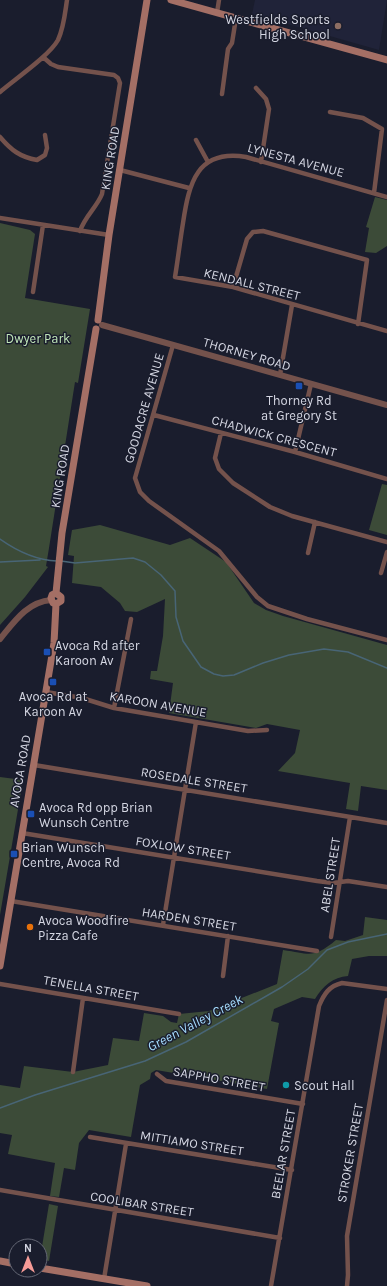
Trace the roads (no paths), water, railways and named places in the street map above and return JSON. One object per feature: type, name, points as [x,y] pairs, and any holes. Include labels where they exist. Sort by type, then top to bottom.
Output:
[{"type":"main road","name":"KING ROAD","points":[[59,555],[99,325],[109,235],[147,0]]},
{"type":"main road","points":[[171,0],[387,60]]},
{"type":"main road","name":"AVOCA ROAD","points":[[0,966],[54,643],[53,602],[61,601],[62,598],[56,593],[59,555]]},
{"type":"main road","points":[[48,1269],[147,1286]]},
{"type":"street","points":[[0,92],[43,57],[57,41],[63,29],[67,0]]},
{"type":"street","points":[[217,13],[219,0]]},
{"type":"street","points":[[222,94],[228,49],[232,43],[236,18]]},
{"type":"street","points":[[43,57],[51,64],[58,67],[114,75],[120,83],[102,194],[98,203],[83,221],[80,230]]},
{"type":"street","points":[[256,88],[266,99],[269,109],[261,162]]},
{"type":"street","points":[[330,112],[363,118],[382,129],[374,193]]},
{"type":"street","points":[[0,137],[16,153],[29,159],[37,160],[45,155],[47,148],[45,135]]},
{"type":"street","points":[[196,140],[208,162]]},
{"type":"street","name":"LYNESTA AVENUE","points":[[189,188],[194,177],[208,162],[221,156],[234,155],[387,197]]},
{"type":"street","points":[[120,170],[189,188]]},
{"type":"street","name":"KENDALL STREET","points":[[189,188],[175,277],[233,288],[387,331]]},
{"type":"street","points":[[0,218],[109,235]]},
{"type":"street","points":[[33,292],[43,225]]},
{"type":"street","points":[[233,288],[247,240],[253,232],[263,232],[368,260],[358,324]]},
{"type":"street","points":[[280,375],[292,305]]},
{"type":"street","name":"THORNEY ROAD","points":[[99,325],[387,405]]},
{"type":"street","name":"GOODACRE AVENUE","points":[[173,345],[135,478],[140,492],[149,501],[220,551],[257,597],[268,606],[307,619],[387,640]]},
{"type":"street","points":[[295,452],[312,384]]},
{"type":"street","name":"CHADWICK CRESCENT","points":[[154,415],[295,452],[387,479]]},
{"type":"street","points":[[221,433],[215,458],[219,469],[233,484],[270,507],[387,542]]},
{"type":"street","points":[[308,553],[316,522]]},
{"type":"street","points":[[381,573],[387,552]]},
{"type":"street","points":[[0,639],[31,605],[42,601],[53,602]]},
{"type":"street","points":[[114,708],[131,620]]},
{"type":"street","name":"KAROON AVENUE","points":[[46,692],[82,698],[114,708],[248,731],[267,730]]},
{"type":"street","points":[[162,925],[196,722]]},
{"type":"street","name":"ROSEDALE STREET","points":[[34,764],[387,823]]},
{"type":"street","name":"ABEL STREET","points":[[330,937],[350,817]]},
{"type":"street","name":"FOXLOW STREET","points":[[22,833],[317,881],[333,883],[348,880],[387,887]]},
{"type":"street","name":"HARDEN STREET","points":[[11,901],[317,951]]},
{"type":"street","points":[[223,976],[228,936]]},
{"type":"street","name":"BEELAR STREET","points":[[271,1286],[319,1006],[327,990],[335,984],[349,982],[387,989]]},
{"type":"street","name":"TENELLA STREET","points":[[0,984],[179,1014]]},
{"type":"street","points":[[73,1072],[84,998]]},
{"type":"street","name":"STROKER STREET","points":[[347,1286],[347,1236],[387,1000]]},
{"type":"street","name":"SAPPHO STREET","points":[[157,1074],[166,1081],[303,1104]]},
{"type":"street","name":"MITTIAMO STREET","points":[[90,1137],[292,1170]]},
{"type":"street","points":[[104,1279],[126,1144]]},
{"type":"street","name":"COOLIBAR STREET","points":[[0,1190],[115,1211],[280,1238]]},
{"type":"waterway","points":[[0,539],[34,557],[57,561]]},
{"type":"waterway","points":[[61,561],[75,563],[133,558],[145,562],[161,575],[175,591],[176,617],[183,641],[201,667],[214,674],[223,676],[234,675],[263,663],[289,655],[324,649],[348,652],[387,668]]},
{"type":"waterway","points":[[0,562],[40,560]]},
{"type":"waterway","name":"Green Valley Creek","points":[[0,1108],[35,1095],[145,1061],[186,1042],[282,987],[308,969],[327,950],[348,942],[387,934]]},
{"type":"place","name":"Westfields Sports High School","points":[[338,26]]},
{"type":"place","name":"Thorney Rd at Gregory St","points":[[299,386]]},
{"type":"place","name":"Avoca Rd after Karoon Av","points":[[47,652]]},
{"type":"place","name":"Avoca Rd at Karoon Av","points":[[53,682]]},
{"type":"place","name":"Avoca Rd opp Brian Wunsch Centre","points":[[31,814]]},
{"type":"place","name":"Brian Wunsch Centre, Avoca Rd","points":[[14,854]]},
{"type":"place","name":"Avoca Woodfire Pizza Cafe","points":[[30,927]]},
{"type":"place","name":"Scout Hall","points":[[286,1085]]},
{"type":"park label","name":"Dwyer Park","points":[[38,338]]}]
